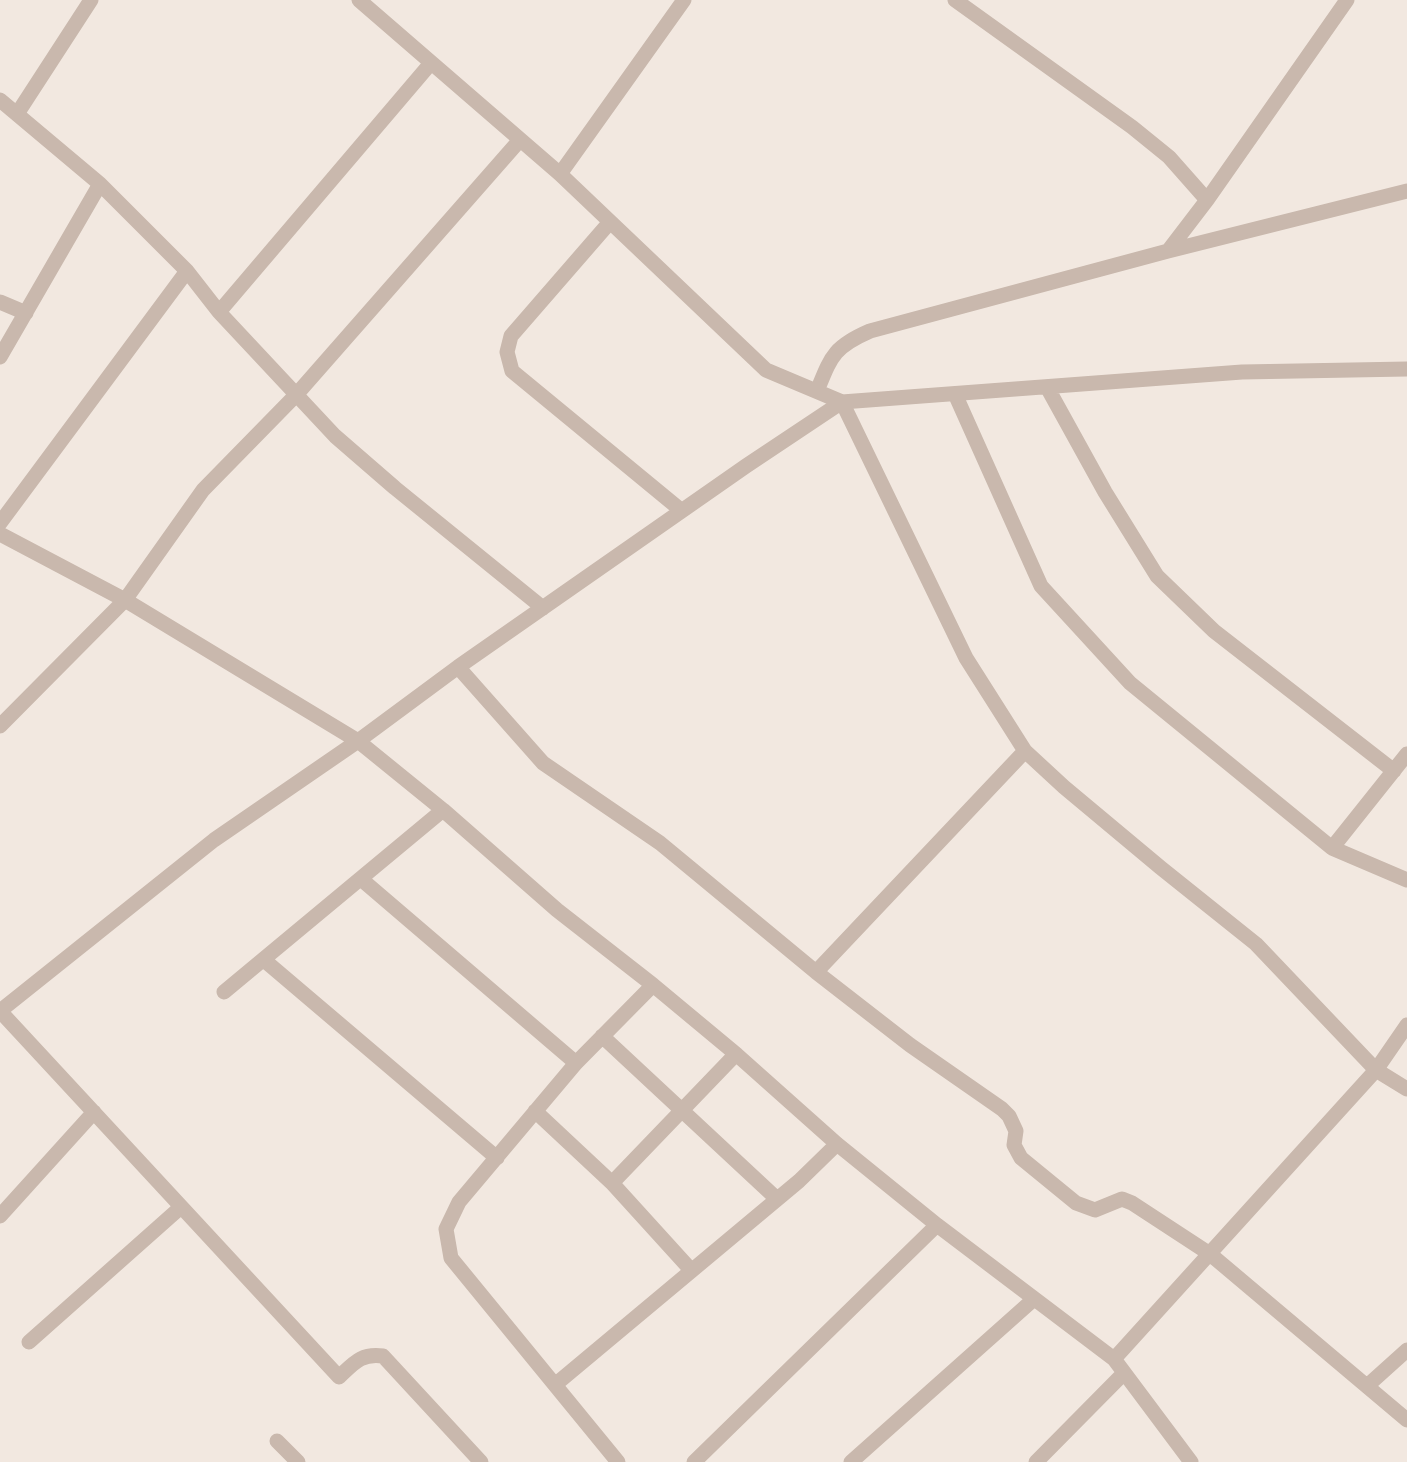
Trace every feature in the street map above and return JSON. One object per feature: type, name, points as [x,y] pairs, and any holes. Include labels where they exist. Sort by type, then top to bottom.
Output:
[{"type":"street","points":[[17,114],[91,0]]},
{"type":"street","points":[[359,0],[519,141],[560,174],[766,370],[842,402],[1242,372],[1407,369]]},
{"type":"street","points":[[560,174],[684,0]]},
{"type":"street","points":[[955,0],[1132,127],[1169,157],[1207,200]]},
{"type":"street","points":[[1168,251],[1207,200],[1347,0]]},
{"type":"street","points":[[219,312],[431,63]]},
{"type":"street","points":[[0,100],[100,184],[187,271],[219,312],[335,436],[386,481],[543,608]]},
{"type":"street","points":[[0,726],[125,600],[203,490],[296,394],[519,141]]},
{"type":"street","points":[[0,357],[100,184]]},
{"type":"street","points":[[817,392],[832,356],[850,340],[870,331],[1168,251],[1407,191]]},
{"type":"street","points":[[610,222],[511,336],[507,352],[512,371],[682,511]]},
{"type":"street","points":[[0,523],[187,271]]},
{"type":"street","points":[[0,302],[26,313]]},
{"type":"street","points":[[1047,387],[1105,492],[1157,576],[1214,631],[1394,771]]},
{"type":"street","points":[[954,394],[1041,586],[1130,683],[1332,848],[1407,880]]},
{"type":"street","points":[[481,1462],[383,1356],[371,1354],[358,1360],[339,1377],[0,1011],[214,840],[358,741],[458,667],[842,402]]},
{"type":"street","points":[[842,402],[966,658],[1024,751],[1064,788],[1256,944],[1376,1070],[1407,1089]]},
{"type":"street","points":[[0,534],[125,600],[358,741],[443,810],[557,910],[736,1054],[837,1144],[937,1225],[1114,1359],[1191,1462]]},
{"type":"street","points":[[458,667],[543,764],[660,843],[816,972],[910,1045],[1002,1109],[1009,1116],[1016,1131],[1014,1145],[1021,1158],[1076,1203],[1095,1210],[1122,1199],[1132,1203],[1210,1254],[1407,1420]]},
{"type":"street","points":[[816,972],[1024,751]]},
{"type":"street","points":[[1332,848],[1407,754]]},
{"type":"street","points":[[225,992],[443,810]]},
{"type":"street","points":[[361,879],[576,1063]]},
{"type":"street","points":[[264,960],[497,1158]]},
{"type":"street","points":[[618,1462],[451,1258],[446,1229],[459,1202],[535,1111],[576,1063],[653,985]]},
{"type":"street","points":[[1114,1359],[1376,1070],[1407,1025]]},
{"type":"street","points":[[602,1036],[776,1198]]},
{"type":"street","points":[[612,1183],[736,1054]]},
{"type":"street","points":[[535,1111],[612,1183],[691,1270]]},
{"type":"street","points":[[0,1216],[94,1112]]},
{"type":"street","points":[[556,1384],[799,1181],[837,1144]]},
{"type":"street","points":[[29,1342],[181,1207]]},
{"type":"street","points":[[694,1462],[937,1225]]},
{"type":"street","points":[[851,1462],[1034,1299]]},
{"type":"street","points":[[1367,1386],[1407,1350]]},
{"type":"street","points":[[1036,1462],[1124,1373]]},
{"type":"street","points":[[277,1441],[298,1462]]}]
